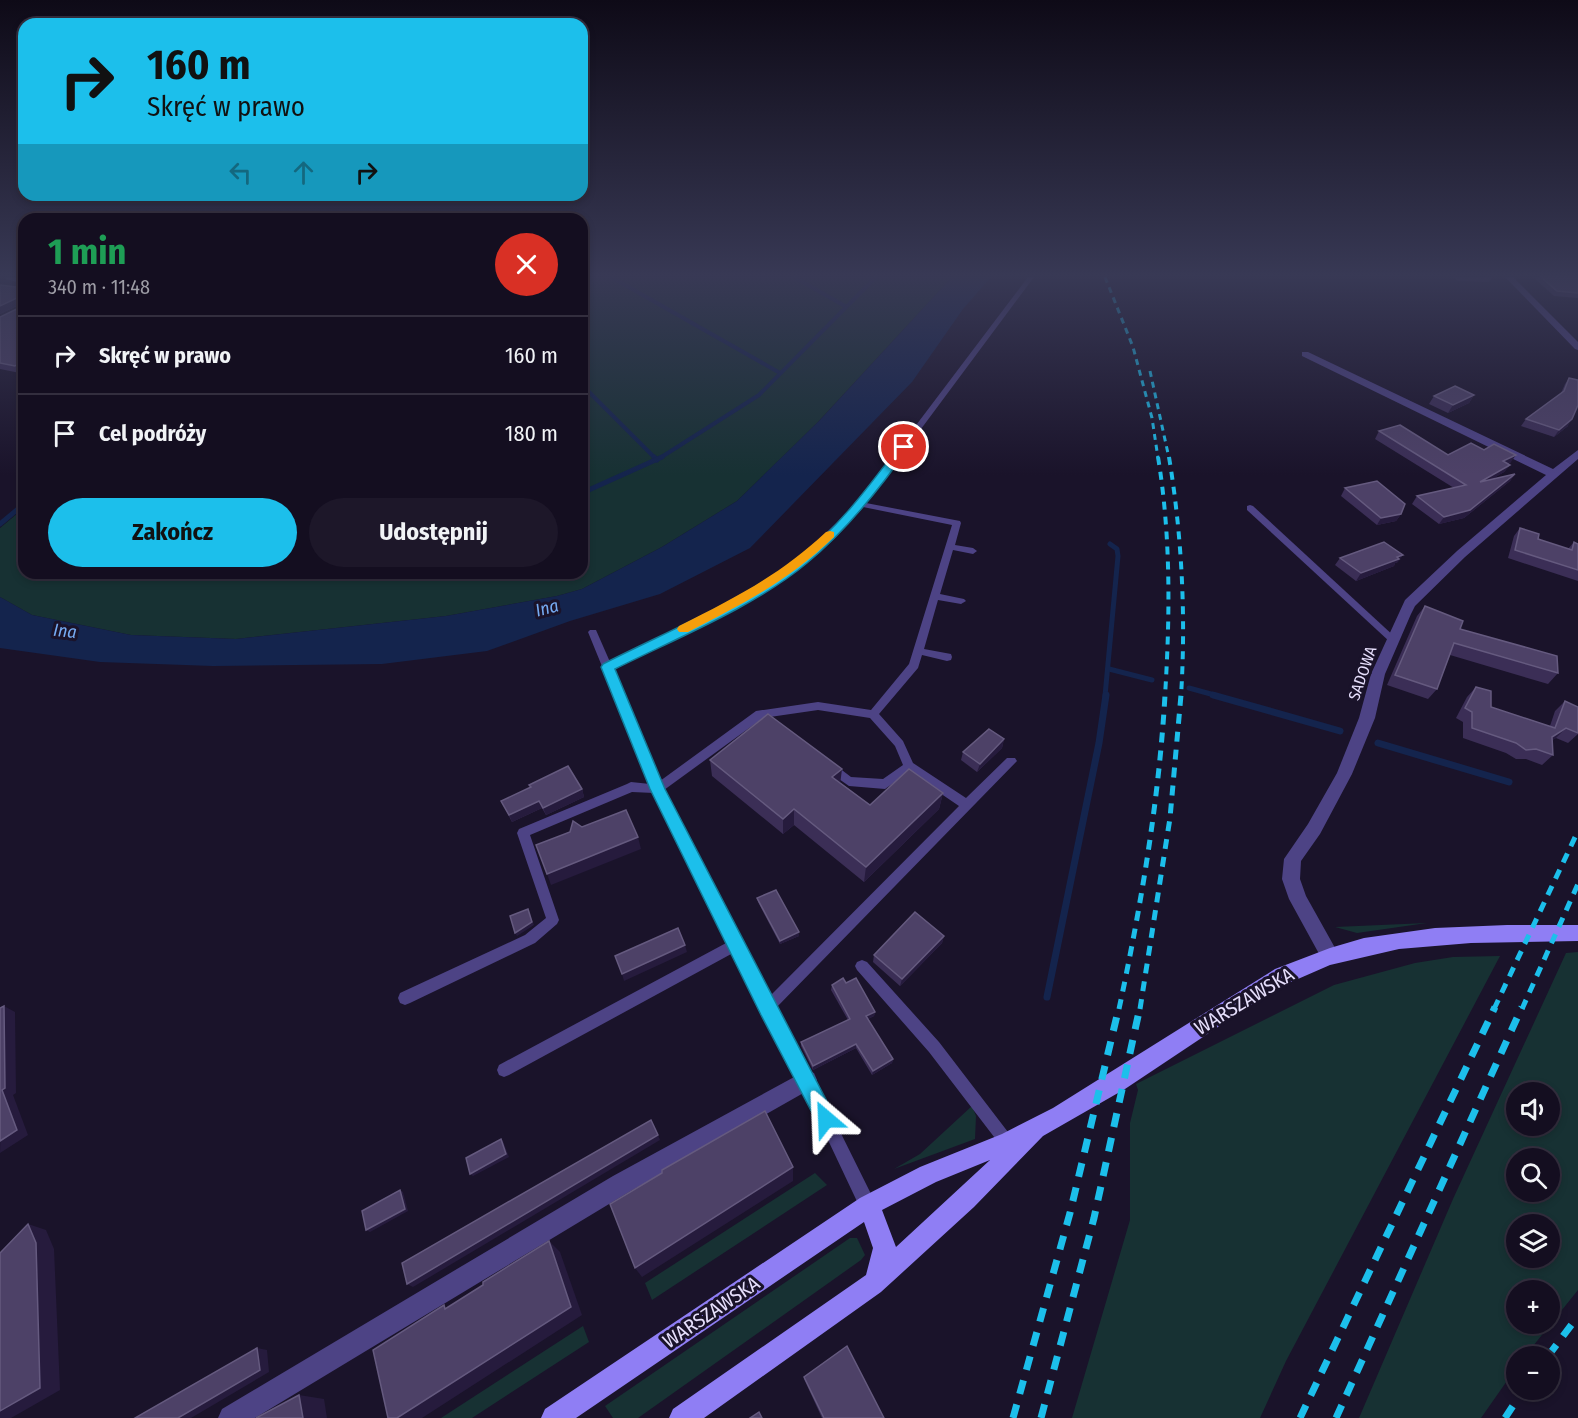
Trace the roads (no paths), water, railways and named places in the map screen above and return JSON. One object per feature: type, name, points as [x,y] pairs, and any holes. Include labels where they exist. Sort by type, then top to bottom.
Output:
[{"type":"main road","name":"WARSZAWSKA","points":[[554,1418],[868,1206],[912,1182],[1040,1126],[1160,1054],[1251,992],[1295,969],[1330,955],[1367,945],[1475,934],[1578,933]]},
{"type":"main road","name":"WARSZAWSKA","points":[[682,1418],[873,1284],[966,1199],[1040,1126]]},
{"type":"main road","points":[[868,1206],[884,1239],[886,1252],[882,1268],[873,1284]]},
{"type":"street","points":[[1305,354],[1554,474]]},
{"type":"street","name":"SADOWA","points":[[1330,955],[1298,899],[1291,879],[1293,859],[1314,829],[1344,774],[1367,718],[1378,674],[1410,603],[1461,554],[1578,453]]},
{"type":"street","points":[[231,1418],[621,1184],[807,1080]]},
{"type":"lane","points":[[608,667],[750,596],[802,561],[861,504],[981,343]]},
{"type":"lane","points":[[861,504],[957,523],[914,665],[873,714]]},
{"type":"lane","points":[[1250,508],[1393,640]]},
{"type":"lane","points":[[950,546],[973,551]]},
{"type":"lane","points":[[935,596],[961,601]]},
{"type":"lane","points":[[593,632],[658,789],[767,1008],[807,1080],[868,1206]]},
{"type":"lane","points":[[918,651],[947,657]]},
{"type":"lane","points":[[405,998],[531,939],[553,920],[523,833],[630,788],[658,789],[760,714],[818,706],[873,714],[899,744],[909,766],[967,806]]},
{"type":"lane","points":[[760,714],[778,728]]},
{"type":"lane","points":[[822,761],[849,781],[885,784],[909,766]]},
{"type":"lane","points":[[767,1008],[1011,761]]},
{"type":"lane","points":[[504,1070],[737,944]]},
{"type":"lane","points":[[862,966],[934,1047],[1006,1141]]},
{"type":"water","name":"Ina","points":[[891,343],[939,343],[912,382],[750,548],[660,594],[570,621],[487,651],[382,664],[213,666],[100,662],[0,648],[0,597],[32,615],[131,635],[236,639],[446,616],[557,596],[582,589],[662,547],[737,501],[819,421]]},
{"type":"waterway","points":[[727,343],[780,373]]},
{"type":"waterway","points":[[661,458],[759,395],[810,343]]},
{"type":"waterway","points":[[588,391],[656,459]]},
{"type":"waterway","points":[[656,459],[661,458]]},
{"type":"waterway","points":[[588,490],[656,459]]},
{"type":"waterway","points":[[0,524],[18,509]]},
{"type":"waterway","points":[[1105,696],[1118,556],[1117,549],[1110,544]]},
{"type":"waterway","points":[[1109,669],[1152,680]]},
{"type":"waterway","points":[[1189,688],[1218,696]]},
{"type":"waterway","points":[[1047,997],[1099,743],[1106,695]]},
{"type":"waterway","points":[[1213,695],[1340,731]]},
{"type":"waterway","points":[[1378,743],[1509,782]]},
{"type":"railway","points":[[1131,343],[1152,418],[1158,458]]},
{"type":"railway","points":[[1150,371],[1169,458]]},
{"type":"railway","points":[[1158,457],[1165,516],[1168,576],[1165,696]]},
{"type":"railway","points":[[1169,457],[1182,576],[1181,696]]},
{"type":"railway","points":[[1119,1009],[1148,853],[1165,695]]},
{"type":"railway","points":[[1140,1009],[1170,818],[1181,695]]},
{"type":"railway","points":[[1494,1009],[1578,831]]},
{"type":"railway","points":[[1522,1009],[1578,884]]},
{"type":"railway","points":[[1013,1418],[1070,1213],[1119,1007]]},
{"type":"railway","points":[[1041,1418],[1094,1218],[1140,1007]]},
{"type":"railway","points":[[1300,1418],[1495,1007]]},
{"type":"railway","points":[[1336,1418],[1522,1007]]},
{"type":"railway","points":[[1556,1346],[1578,1316]]},
{"type":"railway","points":[[1505,1418],[1517,1400]]}]
